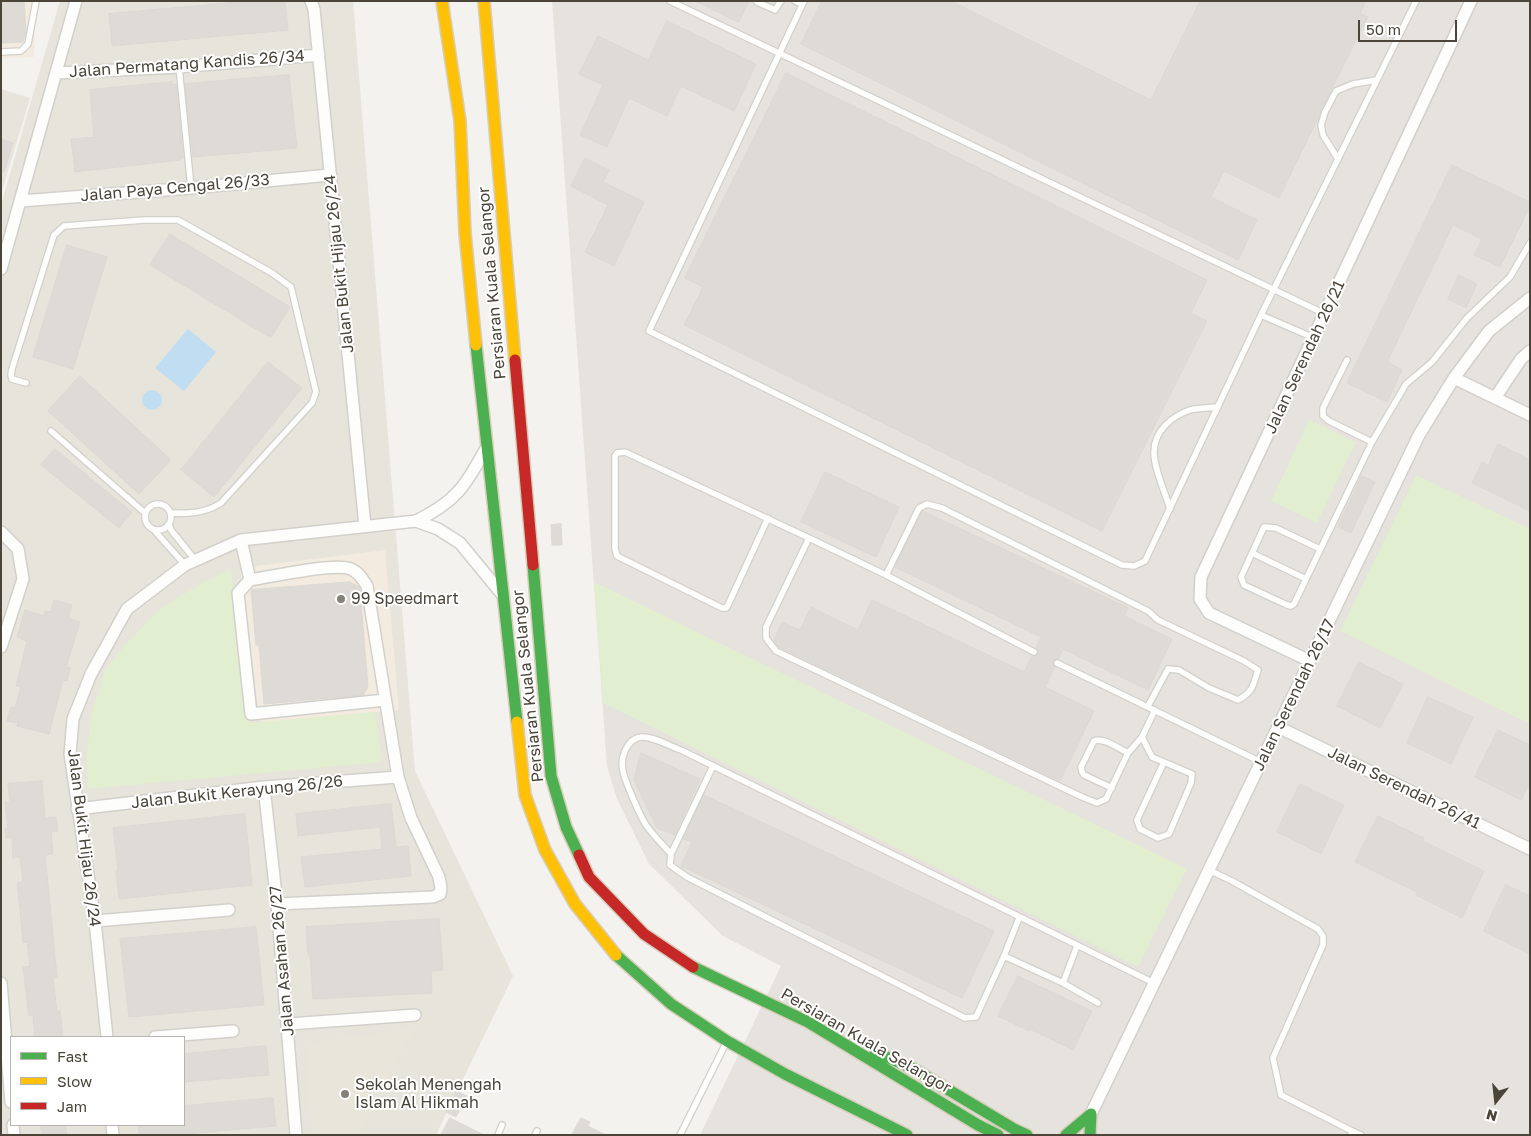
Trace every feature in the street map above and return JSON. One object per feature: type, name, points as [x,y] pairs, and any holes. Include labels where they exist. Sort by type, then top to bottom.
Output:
[{"type":"main road","name":"Persiaran Kuala Selangor","points":[[442,1],[460,121],[465,233],[486,449],[525,795],[545,850],[575,904],[612,952],[671,1004],[727,1041],[785,1074],[907,1135]]},
{"type":"main road","name":"Persiaran Kuala Selangor","points":[[484,1],[550,776],[566,826],[590,877],[644,934],[693,967],[808,1022],[978,1125],[998,1135]]},
{"type":"main road","points":[[808,1022],[912,1068],[1027,1135]]},
{"type":"main road","points":[[1066,1135],[1091,1114]]},
{"type":"main road","points":[[1090,1135],[1091,1114]]},
{"type":"street","points":[[1,269],[76,1]]},
{"type":"street","name":"Jalan Bukit Hijau 26/24","points":[[311,1],[314,9],[319,55],[364,526]]},
{"type":"street","name":"Jalan Serendah 26/21","points":[[1310,662],[1209,614],[1200,599],[1201,577],[1471,1]]},
{"type":"street","name":"Jalan Permatang Kandis 26/34","points":[[56,73],[180,67],[319,55]]},
{"type":"street","name":"Jalan Paya Cengal 26/33","points":[[20,201],[191,188],[330,174]]},
{"type":"street","name":"Jalan Serendah 26/17","points":[[1091,1114],[1419,435],[1454,378],[1489,331],[1530,298]]},
{"type":"street","points":[[1495,398],[1521,359],[1530,350]]},
{"type":"street","points":[[1454,378],[1530,415]]},
{"type":"street","points":[[416,521],[436,512],[452,500],[467,483],[486,449]]},
{"type":"street","points":[[416,521],[438,529],[460,543],[502,594]]},
{"type":"street","name":"Jalan Bukit Hijau 26/24","points":[[107,1036],[95,922],[70,754],[73,719],[91,674],[127,609],[190,563],[241,540],[416,521]]},
{"type":"street","points":[[1,532],[18,549],[23,579],[1,646]]},
{"type":"street","points":[[241,540],[250,580]]},
{"type":"street","points":[[278,904],[433,897],[440,894],[441,888],[439,877],[411,818],[398,777],[367,586],[360,574],[349,568],[333,566],[250,580],[238,593],[251,714],[385,700]]},
{"type":"street","name":"Jalan Serendah 26/41","points":[[1278,727],[1530,848]]},
{"type":"street","name":"Jalan Bukit Kerayung 26/26","points":[[77,809],[264,787],[398,777]]},
{"type":"street","name":"Jalan Asahan 26/27","points":[[264,787],[278,904],[296,1135]]},
{"type":"street","points":[[95,922],[229,910]]},
{"type":"street","points":[[1,983],[10,1090]]},
{"type":"street","points":[[288,1024],[415,1015]]},
{"type":"street","points":[[168,1036],[233,1031]]},
{"type":"lane","points":[[1,52],[21,51],[28,44],[36,1]]},
{"type":"lane","points":[[670,1],[1325,314]]},
{"type":"lane","points":[[757,2],[775,10],[780,1]]},
{"type":"lane","points":[[795,1],[803,3],[649,331],[1122,565],[1134,566],[1145,562],[1273,290],[1416,1]]},
{"type":"lane","points":[[180,67],[191,188]]},
{"type":"lane","points":[[1338,159],[1323,134],[1321,125],[1325,112],[1336,91],[1352,84],[1377,80]]},
{"type":"lane","points":[[26,383],[12,379],[12,368],[54,235],[64,226],[144,220],[178,220],[272,273],[291,287],[316,392],[312,403],[221,503],[212,509],[198,512],[171,513]]},
{"type":"lane","points":[[1320,550],[1268,527],[1264,527],[1240,577],[1244,585],[1287,605],[1291,606],[1294,604],[1306,579],[1320,550],[1372,442],[1406,384],[1432,362],[1466,318],[1510,277],[1530,242]]},
{"type":"lane","points":[[1261,315],[1314,338]]},
{"type":"lane","points":[[1347,360],[1323,408],[1323,416],[1329,421],[1372,442]]},
{"type":"lane","points":[[1170,509],[1158,473],[1154,451],[1160,432],[1168,421],[1191,410],[1218,407]]},
{"type":"lane","points":[[51,431],[145,513],[147,524],[190,563]]},
{"type":"lane","points":[[768,518],[728,605],[726,608],[722,608],[617,556],[615,456],[617,453],[625,452],[768,518],[886,575],[1034,652]]},
{"type":"lane","points":[[145,513],[148,508],[158,504],[168,508],[171,513],[171,519],[165,528],[153,529]]},
{"type":"lane","points":[[886,575],[919,508],[928,504],[942,508],[1148,611],[1158,620],[1244,661],[1258,670],[1254,685],[1248,694],[1238,700],[1209,688],[1180,670],[1168,669],[1148,706]]},
{"type":"lane","points":[[169,524],[190,563]]},
{"type":"lane","points":[[809,538],[766,627],[766,638],[776,651],[1097,803],[1106,799],[1128,754],[1142,737],[1155,710]]},
{"type":"lane","points":[[1252,553],[1306,579]]},
{"type":"lane","points":[[1057,663],[1261,762]]},
{"type":"lane","points":[[671,854],[643,820],[623,771],[623,759],[626,749],[634,740],[642,737],[653,739],[681,750],[1154,983]]},
{"type":"lane","points":[[1142,737],[1152,757],[1164,762],[1192,774],[1191,783],[1169,834],[1158,838],[1140,829],[1137,820],[1164,762]]},
{"type":"lane","points":[[1112,788],[1084,775],[1081,767],[1094,741],[1097,740],[1102,740],[1128,754]]},
{"type":"lane","points":[[713,766],[671,854],[670,865],[688,877],[965,1018],[976,1017],[1019,918]]},
{"type":"lane","points":[[1209,870],[1318,928],[1323,936],[1323,945],[1273,1058],[1281,1095],[1352,1133],[1361,1135]]},
{"type":"lane","points":[[1063,983],[1077,946]]},
{"type":"lane","points":[[1004,956],[1063,983],[1098,1003]]},
{"type":"lane","points":[[680,1135],[727,1041]]},
{"type":"lane","points":[[498,1135],[502,1125]]},
{"type":"shaded area","points":[[1,1],[36,1],[34,57],[1,59]]},
{"type":"shaded area","points":[[60,1],[353,1],[415,771],[513,976],[436,1135],[1,1135],[1,205]]},
{"type":"shaded area","points":[[552,1],[1530,1],[1530,1135],[700,1135],[781,966],[723,936],[649,864],[617,799],[607,766]]},
{"type":"shaded area","points":[[1,89],[30,98],[1,194]]},
{"type":"shaded area","points":[[598,427],[789,517],[732,635],[606,576]]},
{"type":"shaded area","points":[[385,550],[399,710],[260,723],[240,568]]},
{"type":"shaded area","name":"Sekolah Menengah Islam Al Hikmah","points":[[415,1028],[358,1135],[313,1135],[305,1052],[315,1042]]},
{"type":"green space","points":[[1309,420],[1356,442],[1317,523],[1271,501]]},
{"type":"green space","points":[[1416,475],[1530,529],[1530,724],[1340,631]]},
{"type":"green space","points":[[231,569],[250,723],[375,712],[382,762],[88,789],[86,758],[92,712],[105,670],[123,647],[161,608]]},
{"type":"green space","points":[[594,582],[1187,869],[1138,967],[603,703]]},
{"type":"water","points":[[188,329],[216,352],[184,391],[155,368]]},
{"type":"water","points":[[152,390],[159,393],[162,400],[159,407],[152,410],[145,407],[142,400],[145,393]]},
{"type":"building","points":[[1,1],[24,1],[26,31],[23,42],[1,43]]},
{"type":"building","points":[[249,1],[285,1],[288,30],[112,46],[109,14]]},
{"type":"building","points":[[696,1],[749,1],[739,22]]},
{"type":"building","points":[[822,1],[951,1],[1151,100],[1200,1],[1366,1],[1360,13],[1368,17],[1279,198],[1224,171],[1211,197],[1257,220],[1238,260],[801,44]]},
{"type":"building","points":[[667,21],[756,64],[734,111],[681,86],[667,116],[629,98],[607,147],[580,135],[603,85],[579,74],[598,36],[648,60]]},
{"type":"building","points":[[786,73],[1207,280],[1191,313],[1207,321],[1102,531],[684,325],[703,287],[685,278]]},
{"type":"building","points":[[289,75],[297,148],[193,157],[185,84]]},
{"type":"building","points":[[172,82],[172,85],[176,84],[183,158],[180,158],[180,160],[75,172],[71,139],[94,137],[90,90]]},
{"type":"building","points":[[1,139],[13,143],[4,172],[1,172]]},
{"type":"building","points":[[585,158],[609,170],[603,182],[644,202],[614,266],[585,252],[608,205],[571,186]]},
{"type":"building","points":[[1452,165],[1530,202],[1530,206],[1500,267],[1474,255],[1482,239],[1453,225],[1387,362],[1402,370],[1387,402],[1347,383]]},
{"type":"building","points":[[170,234],[290,307],[271,338],[150,265]]},
{"type":"building","points":[[67,245],[107,257],[73,369],[33,357]]},
{"type":"building","points":[[1459,275],[1477,284],[1466,308],[1448,299]]},
{"type":"building","points":[[268,362],[302,388],[214,497],[181,470]]},
{"type":"building","points":[[80,376],[171,460],[139,494],[48,411]]},
{"type":"building","points":[[1498,444],[1530,460],[1530,511],[1472,483],[1482,462],[1488,465]]},
{"type":"building","points":[[55,449],[132,512],[119,528],[41,465]]},
{"type":"building","points":[[825,472],[899,507],[876,557],[801,522]]},
{"type":"building","points":[[1362,476],[1375,482],[1351,533],[1338,527]]},
{"type":"building","points":[[923,511],[1128,608],[1124,616],[1172,639],[1148,690],[1063,649],[1058,659],[1053,661],[1052,664],[1055,667],[1045,687],[1094,711],[1060,781],[779,647],[774,640],[782,622],[800,630],[811,607],[858,630],[872,600],[1024,672],[1032,656],[1038,654],[1036,648],[1041,637],[895,567]]},
{"type":"building","points":[[561,524],[562,545],[552,545],[551,525]]},
{"type":"building","points":[[350,582],[359,587],[360,591],[368,687],[363,695],[264,704],[259,645],[256,645],[251,590]]},
{"type":"building","points":[[54,600],[72,605],[68,618],[80,622],[66,667],[70,668],[67,681],[63,680],[49,734],[17,726],[18,723],[7,721],[11,707],[15,708],[21,687],[16,686],[27,641],[17,637],[25,610],[44,616],[45,611],[51,612]]},
{"type":"building","points":[[1359,662],[1403,684],[1380,728],[1337,706]]},
{"type":"building","points":[[1428,697],[1473,717],[1451,764],[1407,743]]},
{"type":"building","points":[[1498,730],[1530,745],[1530,782],[1521,800],[1475,777]]},
{"type":"building","points":[[641,753],[700,779],[675,835],[657,828],[634,780]]},
{"type":"building","points":[[42,781],[45,818],[56,817],[58,831],[51,832],[53,854],[45,855],[57,977],[53,978],[57,1012],[60,1011],[63,1036],[35,1036],[33,1015],[29,1016],[23,967],[30,966],[27,942],[23,943],[17,883],[23,882],[20,857],[13,858],[12,837],[6,838],[5,828],[8,828],[5,803],[10,802],[8,784]]},
{"type":"building","points":[[1300,784],[1344,805],[1321,854],[1277,832]]},
{"type":"building","points":[[704,795],[994,931],[962,998],[681,866],[692,842],[684,839]]},
{"type":"building","points":[[391,804],[396,847],[408,846],[411,876],[305,887],[301,857],[382,849],[380,827],[298,836],[296,814]]},
{"type":"building","points":[[245,814],[252,885],[119,899],[113,828]]},
{"type":"building","points":[[1378,816],[1424,838],[1423,841],[1484,871],[1462,918],[1416,895],[1417,892],[1355,862]]},
{"type":"building","points":[[1506,885],[1530,896],[1530,954],[1484,931]]},
{"type":"building","points":[[439,919],[443,970],[431,971],[432,993],[313,999],[306,927]]},
{"type":"building","points":[[256,927],[264,1005],[129,1017],[120,939]]},
{"type":"building","points":[[1018,976],[1092,1011],[1073,1050],[998,1016]]},
{"type":"building","points":[[266,1046],[269,1075],[185,1082],[185,1054]]},
{"type":"building","points":[[457,1091],[467,1096],[456,1117],[446,1112]]},
{"type":"building","points":[[273,1098],[276,1126],[174,1135],[139,1135],[138,1126],[185,1126],[185,1106]]},
{"type":"building","points":[[450,1118],[484,1135],[441,1135]]},
{"type":"building","points":[[581,1118],[590,1122],[588,1126],[606,1135],[572,1135]]},
{"type":"building","points":[[41,1126],[65,1126],[67,1135],[42,1135]]},
{"type":"traffic: fast","points":[[476,345],[517,722]]},
{"type":"traffic: fast","points":[[533,565],[551,776],[566,827],[579,855]]},
{"type":"traffic: fast","points":[[616,955],[671,1004],[727,1041],[785,1074],[907,1135]]},
{"type":"traffic: fast","points":[[693,967],[808,1022],[978,1125],[998,1135]]},
{"type":"traffic: fast","points":[[875,1052],[912,1068],[1027,1135]]},
{"type":"traffic: fast","points":[[1066,1135],[1091,1114]]},
{"type":"traffic: fast","points":[[1090,1135],[1091,1114]]},
{"type":"traffic: slow","points":[[442,1],[460,121],[465,233],[476,345]]},
{"type":"traffic: slow","points":[[484,1],[515,360]]},
{"type":"traffic: slow","points":[[517,722],[525,795],[545,850],[575,904],[616,955]]},
{"type":"traffic: jam","points":[[515,360],[533,565]]},
{"type":"traffic: jam","points":[[579,855],[589,877],[644,934],[693,967]]},
{"type":"place","name":"99 Speedmart","points":[[341,599]]},
{"type":"place","name":"Sekolah Menengah Islam Al Hikmah","points":[[345,1094]]}]
